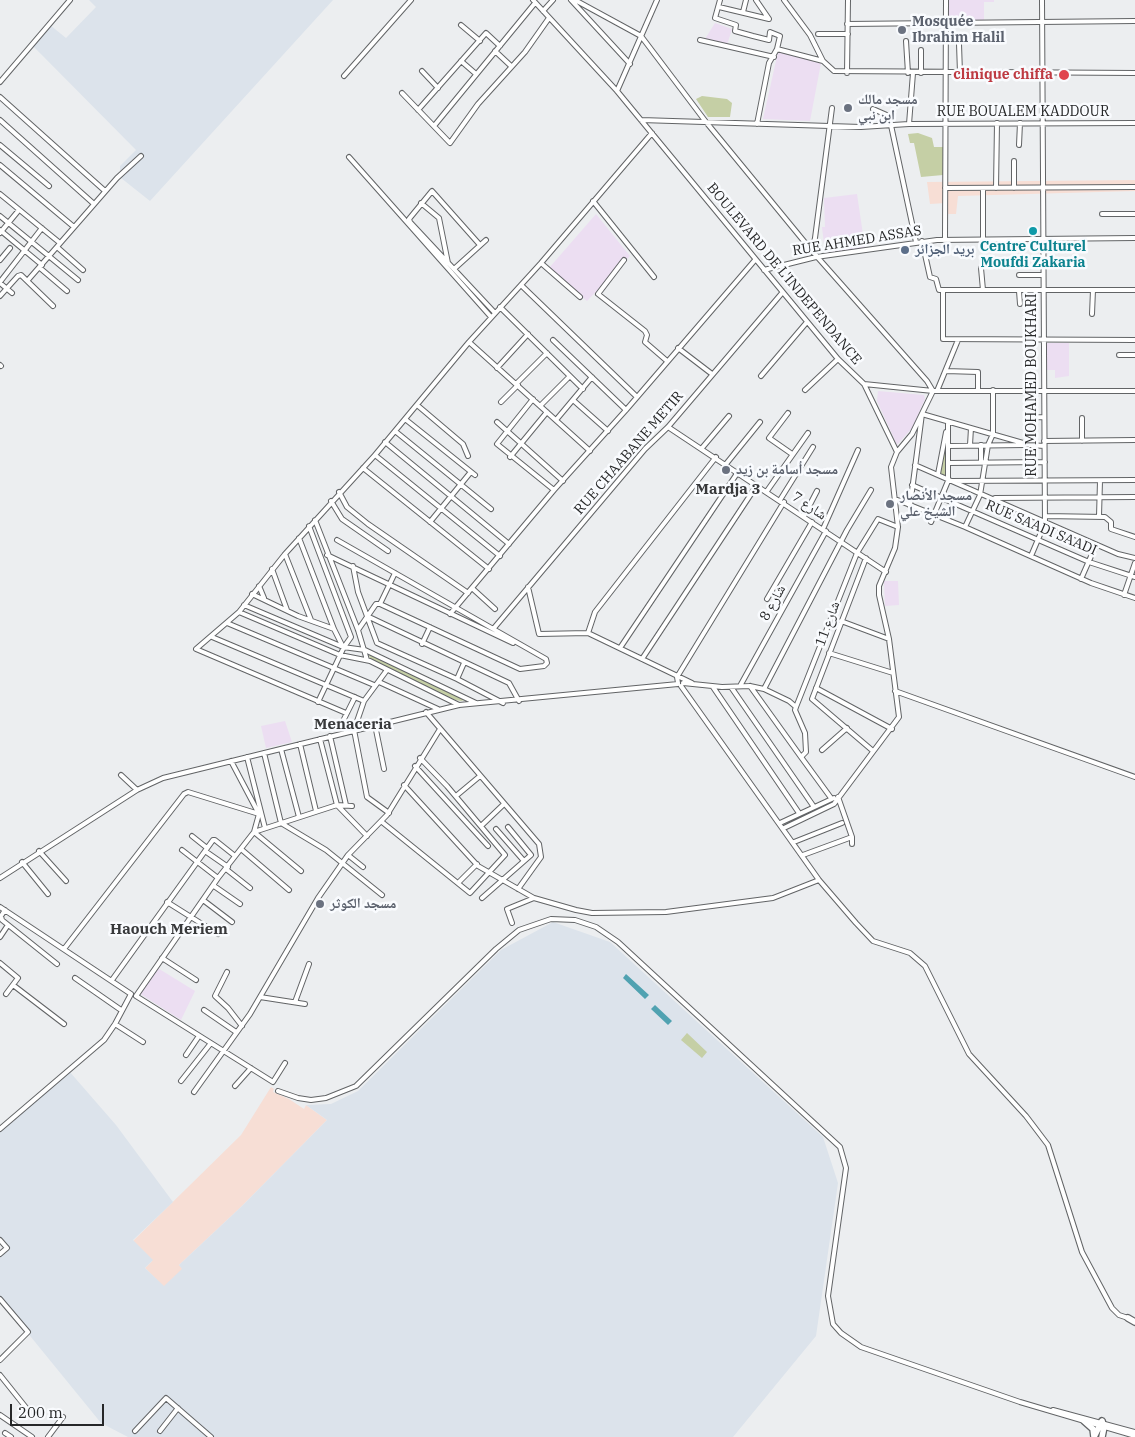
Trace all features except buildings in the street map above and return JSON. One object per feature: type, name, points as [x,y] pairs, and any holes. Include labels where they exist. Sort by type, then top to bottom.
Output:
[{"type":"highway","points":[[1128,1318],[1135,1316]]},
{"type":"highway","points":[[1128,1318],[1135,1322]]},
{"type":"highway","points":[[1084,1421],[1093,1429],[1094,1437]]},
{"type":"highway","points":[[1094,1437],[1102,1425]]},
{"type":"highway","points":[[1102,1425],[1102,1436]]},
{"type":"highway","points":[[1102,1436],[1106,1431],[1112,1430]]},
{"type":"street","points":[[0,82],[70,0]]},
{"type":"street","points":[[344,76],[411,0]]},
{"type":"street","points":[[543,11],[553,0]]},
{"type":"street","points":[[571,0],[630,64]]},
{"type":"street","points":[[575,0],[641,36],[706,122],[816,257],[920,371],[935,391]]},
{"type":"street","points":[[617,91],[657,0]]},
{"type":"street","points":[[720,0],[715,18],[736,25],[735,31],[769,40],[770,32],[780,36],[774,57],[769,63],[757,124]]},
{"type":"street","points":[[743,12],[746,0]]},
{"type":"street","points":[[718,7],[769,19],[756,0]]},
{"type":"street","points":[[784,0],[810,35],[823,61],[834,71],[847,73],[1135,72]]},
{"type":"street","points":[[847,73],[848,0]]},
{"type":"street","points":[[946,0],[946,240]]},
{"type":"street","name":"RUE MOHAMED BOUKHARI","points":[[1031,556],[1045,516],[1042,0]]},
{"type":"street","points":[[434,126],[500,46],[534,1]]},
{"type":"street","name":"BOULEVARD DE L'INDEPENDANCE","points":[[534,1],[642,120],[754,260],[838,359],[864,384],[897,452]]},
{"type":"street","points":[[402,93],[450,143],[478,104],[525,52],[549,18]]},
{"type":"street","points":[[848,24],[1135,21]]},
{"type":"street","points":[[461,25],[480,41]]},
{"type":"street","points":[[418,110],[486,33],[500,46]]},
{"type":"street","points":[[818,34],[848,34]]},
{"type":"street","points":[[700,40],[774,57]]},
{"type":"street","points":[[906,41],[910,73],[909,124]]},
{"type":"street","points":[[959,44],[960,73]]},
{"type":"street","points":[[777,49],[823,61]]},
{"type":"street","points":[[921,50],[921,73]]},
{"type":"street","points":[[495,51],[511,66]]},
{"type":"street","points":[[462,61],[476,74]]},
{"type":"street","points":[[422,71],[438,88]]},
{"type":"street","points":[[0,97],[105,191]]},
{"type":"street","points":[[812,251],[816,238],[832,108]]},
{"type":"street","points":[[874,109],[889,116],[916,242]]},
{"type":"street","points":[[0,120],[94,204]]},
{"type":"street","name":"RUE BOUALEM KADDOUR","points":[[642,120],[861,127],[909,124],[1043,122],[1135,123]]},
{"type":"street","points":[[996,188],[997,123]]},
{"type":"street","points":[[1019,145],[1020,123]]},
{"type":"street","points":[[346,713],[196,649],[239,612],[258,586],[309,526],[375,455],[469,342],[541,263],[652,133]]},
{"type":"street","points":[[0,145],[49,186]]},
{"type":"street","points":[[28,280],[105,191],[141,156]]},
{"type":"street","points":[[349,157],[493,315]]},
{"type":"street","points":[[1014,161],[1014,188]]},
{"type":"street","points":[[0,165],[74,227]]},
{"type":"street","points":[[945,188],[1135,187]]},
{"type":"street","points":[[982,188],[983,240]]},
{"type":"street","points":[[480,245],[432,191],[409,221],[454,269],[493,315]]},
{"type":"street","points":[[0,194],[42,228],[83,270]]},
{"type":"street","points":[[593,201],[654,277]]},
{"type":"street","points":[[421,203],[439,218],[448,263]]},
{"type":"street","points":[[19,210],[0,232],[24,251],[67,291]]},
{"type":"street","points":[[1102,214],[1135,214]]},
{"type":"street","points":[[0,216],[78,280]]},
{"type":"street","points":[[12,293],[0,283],[42,228]]},
{"type":"street","name":"RUE AHMED ASSAS","points":[[764,270],[816,257],[922,241],[1135,238]]},
{"type":"street","points":[[454,269],[486,240]]},
{"type":"street","points":[[922,241],[930,277],[936,279],[939,290],[1135,290]]},
{"type":"street","points":[[0,260],[10,248]]},
{"type":"street","points":[[624,260],[598,294],[645,331],[647,334],[644,341],[667,361]]},
{"type":"street","points":[[450,614],[554,490],[608,431],[754,260]]},
{"type":"street","points":[[541,263],[580,297]]},
{"type":"street","points":[[981,268],[984,290]]},
{"type":"street","points":[[0,296],[19,275],[28,280],[29,284],[53,306]]},
{"type":"street","points":[[1019,275],[1043,276]]},
{"type":"street","points":[[521,285],[637,397]]},
{"type":"street","points":[[943,290],[943,339],[1135,340]]},
{"type":"street","points":[[1092,314],[1093,290]]},
{"type":"street","points":[[1019,291],[1020,304]]},
{"type":"street","name":"RUE CHAABANE METIR","points":[[494,628],[645,449],[668,426],[782,293]]},
{"type":"street","points":[[500,307],[583,389]]},
{"type":"street","points":[[761,376],[807,322]]},
{"type":"street","points":[[497,368],[528,334]]},
{"type":"street","points":[[553,340],[626,410]]},
{"type":"street","points":[[784,828],[831,806],[892,729],[899,717],[889,639],[879,595],[879,586],[895,548],[898,528],[891,468],[897,452],[912,434],[946,371],[958,340]]},
{"type":"street","points":[[469,342],[590,451]]},
{"type":"street","points":[[678,348],[712,374]]},
{"type":"street","points":[[501,402],[547,353]]},
{"type":"street","points":[[1119,355],[1135,355]]},
{"type":"street","points":[[805,390],[838,359]]},
{"type":"street","points":[[946,371],[978,372],[978,390]]},
{"type":"street","points":[[540,406],[570,376]]},
{"type":"street","points":[[556,420],[592,378]]},
{"type":"street","points":[[864,384],[935,391],[1135,391]]},
{"type":"street","points":[[983,462],[993,434],[993,390]]},
{"type":"street","points":[[533,399],[497,444],[510,457],[554,490]]},
{"type":"street","points":[[573,400],[608,431]]},
{"type":"street","points":[[417,405],[463,444],[468,456]]},
{"type":"street","points":[[510,457],[547,412]]},
{"type":"street","points":[[788,413],[769,438],[792,454]]},
{"type":"street","points":[[922,414],[1030,445]]},
{"type":"street","points":[[910,506],[922,414]]},
{"type":"street","points":[[702,448],[729,416]]},
{"type":"street","points":[[1026,418],[1044,417]]},
{"type":"street","points":[[1082,418],[1082,441]]},
{"type":"street","points":[[406,419],[470,473],[475,475]]},
{"type":"street","points":[[497,422],[563,481]]},
{"type":"street","points":[[726,464],[760,422]]},
{"type":"street","points":[[932,522],[948,481],[948,422]]},
{"type":"street","points":[[938,474],[948,422]]},
{"type":"street","name":"شارع 7","points":[[668,426],[886,572]]},
{"type":"street","points":[[970,445],[971,428]]},
{"type":"street","points":[[395,431],[491,509]]},
{"type":"street","points":[[767,491],[808,433]]},
{"type":"street","points":[[912,434],[919,443]]},
{"type":"street","points":[[948,446],[1030,445],[1082,441],[1135,440]]},
{"type":"street","points":[[385,442],[510,544]]},
{"type":"street","points":[[965,528],[980,495],[983,462],[981,445]]},
{"type":"street","points":[[677,677],[813,447]]},
{"type":"street","name":"شارع 8","points":[[740,686],[824,530],[858,450]]},
{"type":"street","points":[[375,455],[500,556]]},
{"type":"street","points":[[588,633],[595,612],[716,458]]},
{"type":"street","points":[[948,462],[1044,462]]},
{"type":"street","points":[[914,465],[1096,545],[1118,554],[1135,558]]},
{"type":"street","points":[[363,468],[489,569]]},
{"type":"street","points":[[620,648],[738,472]]},
{"type":"street","points":[[430,522],[470,473]]},
{"type":"street","points":[[948,481],[1135,480]]},
{"type":"street","points":[[1099,516],[1100,481]]},
{"type":"street","points":[[642,660],[757,485]]},
{"type":"street","name":"RUE SAADI SAADI","points":[[912,485],[1089,562],[1133,577]]},
{"type":"street","points":[[764,689],[871,490]]},
{"type":"street","points":[[804,516],[817,491]]},
{"type":"street","points":[[339,492],[347,507],[368,524],[468,592]]},
{"type":"street","points":[[991,498],[1135,497]]},
{"type":"street","points":[[895,500],[934,514],[1081,579],[1135,598]]},
{"type":"street","points":[[331,502],[342,519],[388,551]]},
{"type":"street","points":[[1045,516],[1099,516],[1112,522],[1111,529],[1135,537]]},
{"type":"street","points":[[801,757],[806,752],[805,733],[795,710],[857,553],[878,519],[898,528]]},
{"type":"street","points":[[315,520],[327,555],[358,630],[367,660]]},
{"type":"street","points":[[767,598],[812,522]]},
{"type":"street","points":[[309,526],[351,637],[344,647],[318,702]]},
{"type":"street","points":[[299,538],[334,629],[344,647]]},
{"type":"street","points":[[337,540],[494,628],[524,648]]},
{"type":"street","points":[[1081,579],[1096,545]]},
{"type":"street","points":[[285,554],[311,620]]},
{"type":"street","points":[[327,555],[524,648],[546,659],[547,663],[544,666],[520,670],[380,604],[376,604],[358,630]]},
{"type":"street","name":"شارع 11","points":[[847,728],[812,699],[866,558]]},
{"type":"street","points":[[1124,595],[1133,577],[1135,563]]},
{"type":"street","points":[[353,566],[358,592],[377,643],[457,679],[503,703]]},
{"type":"street","points":[[272,569],[287,610]]},
{"type":"street","points":[[380,604],[395,573]]},
{"type":"street","points":[[258,586],[264,598]]},
{"type":"street","points":[[528,587],[539,634],[588,633],[699,686]]},
{"type":"street","points":[[472,589],[495,609]]},
{"type":"street","points":[[252,594],[334,629]]},
{"type":"street","points":[[244,605],[344,647],[365,650],[478,704]]},
{"type":"street","points":[[239,612],[340,655],[367,660],[459,705]]},
{"type":"street","points":[[367,616],[422,644],[509,683],[519,701]]},
{"type":"street","points":[[841,621],[889,639]]},
{"type":"street","points":[[227,622],[374,685]]},
{"type":"street","points":[[422,644],[430,627]]},
{"type":"street","points":[[212,637],[364,701]]},
{"type":"street","points":[[830,653],[893,673]]},
{"type":"street","points":[[457,679],[464,663]]},
{"type":"street","points":[[387,670],[379,682],[374,685],[364,701],[354,730],[368,797],[389,813]]},
{"type":"street","points":[[677,677],[680,684],[804,855],[819,880],[873,941],[910,953],[925,966],[969,1054],[1026,1116],[1048,1146],[1082,1252],[1112,1308],[1115,1312],[1128,1318]]},
{"type":"street","points":[[379,682],[439,710]]},
{"type":"street","points":[[0,878],[39,851],[138,790],[163,778],[426,712],[459,705],[503,703],[680,684],[713,687],[750,686],[764,689],[789,701],[796,707]]},
{"type":"street","points":[[750,686],[831,798]]},
{"type":"street","points":[[713,687],[799,813]]},
{"type":"street","points":[[731,687],[814,807]]},
{"type":"street","points":[[816,688],[892,729]]},
{"type":"street","points":[[895,691],[1135,777]]},
{"type":"street","points":[[346,732],[344,721],[346,713],[355,697]]},
{"type":"street","points":[[426,712],[542,850],[539,862],[518,889]]},
{"type":"street","points":[[375,725],[384,769]]},
{"type":"street","points":[[194,1092],[242,1026],[318,898],[348,855],[389,813],[415,766],[440,728]]},
{"type":"street","points":[[822,750],[847,728],[874,751]]},
{"type":"street","points":[[330,736],[346,805]]},
{"type":"street","points":[[320,739],[337,806],[368,836]]},
{"type":"street","points":[[300,744],[316,811]]},
{"type":"street","points":[[281,749],[299,817]]},
{"type":"street","points":[[264,753],[281,823],[326,850],[382,895]]},
{"type":"street","points":[[247,757],[265,828]]},
{"type":"street","points":[[382,822],[470,893],[504,855],[456,796],[420,758]]},
{"type":"street","points":[[136,996],[218,878],[254,832],[259,814],[231,761]]},
{"type":"street","points":[[415,766],[488,846]]},
{"type":"street","points":[[121,775],[138,790]]},
{"type":"street","points":[[456,796],[480,776]]},
{"type":"street","points":[[404,785],[477,864],[488,873],[534,898],[557,906],[592,913],[666,912],[773,898],[819,880]]},
{"type":"street","points":[[64,950],[184,794],[188,792],[259,814]]},
{"type":"street","points":[[780,823],[831,798],[838,797]]},
{"type":"street","points":[[838,797],[852,837],[852,844]]},
{"type":"street","points":[[481,826],[504,804]]},
{"type":"street","points":[[254,832],[316,811],[337,806],[352,806]]},
{"type":"street","points":[[794,842],[842,823]]},
{"type":"street","points":[[482,898],[531,855],[508,827]]},
{"type":"street","points":[[496,829],[524,861]]},
{"type":"street","points":[[254,832],[301,871]]},
{"type":"street","points":[[192,836],[250,888]]},
{"type":"street","points":[[804,855],[852,837]]},
{"type":"street","points":[[112,980],[214,840],[235,856]]},
{"type":"street","points":[[241,849],[289,890]]},
{"type":"street","points":[[182,850],[196,863],[218,878]]},
{"type":"street","points":[[39,851],[66,881]]},
{"type":"street","points":[[348,855],[363,867]]},
{"type":"street","points":[[22,862],[48,894]]},
{"type":"street","points":[[458,884],[477,864]]},
{"type":"street","points":[[214,886],[240,904]]},
{"type":"street","points":[[512,923],[507,909],[534,898]]},
{"type":"street","points":[[203,900],[232,922]]},
{"type":"street","points":[[167,902],[218,934]]},
{"type":"street","points":[[0,907],[131,994],[273,1082],[285,1063]]},
{"type":"street","points":[[5,910],[1,918],[57,964]]},
{"type":"street","points":[[278,1091],[311,1100],[326,1098],[356,1086],[496,949],[519,930],[551,920],[575,920],[596,927],[618,942],[840,1147],[846,1168],[828,1296],[833,1324],[841,1333],[861,1347],[1040,1408],[1084,1421],[1135,1432]]},
{"type":"street","points":[[0,937],[8,925]]},
{"type":"street","points":[[162,958],[196,980]]},
{"type":"street","points":[[0,963],[18,976],[6,994]]},
{"type":"street","points":[[295,1002],[309,964]]},
{"type":"street","points":[[228,972],[215,996],[228,1008],[242,1026]]},
{"type":"street","points":[[75,978],[121,1010]]},
{"type":"street","points":[[13,985],[64,1024]]},
{"type":"street","points":[[0,1129],[104,1040],[131,994]]},
{"type":"street","points":[[260,997],[305,1004]]},
{"type":"street","points":[[204,1010],[236,1032]]},
{"type":"street","points":[[115,1024],[143,1042]]},
{"type":"street","points":[[186,1055],[199,1036]]},
{"type":"street","points":[[181,1081],[210,1043]]},
{"type":"street","points":[[236,1086],[251,1068]]},
{"type":"street","points":[[0,1240],[7,1248],[0,1254]]},
{"type":"street","points":[[0,1299],[28,1332],[0,1360]]},
{"type":"street","points":[[0,1375],[28,1410]]},
{"type":"street","points":[[136,1431],[164,1398],[210,1437]]},
{"type":"street","points":[[160,1431],[178,1408]]},
{"type":"street","points":[[1040,1408],[1135,1436]]},
{"type":"street","points":[[0,1415],[32,1437]]},
{"type":"street","points":[[48,1437],[63,1417]]},
{"type":"street","points":[[5,1433],[11,1437]]},
{"type":"shaded area","points":[[89,0],[333,0],[150,201],[121,178],[120,166],[136,150],[32,45],[50,25],[66,38],[96,7]]},
{"type":"shaded area","points":[[948,0],[994,0],[994,2],[984,2],[984,20],[948,20]]},
{"type":"shaded area","points":[[715,23],[732,29],[727,45],[705,39]]},
{"type":"shaded area","points":[[778,52],[821,63],[810,121],[763,119]]},
{"type":"shaded area","points":[[1135,180],[1135,191],[958,196],[956,214],[946,214],[946,203],[930,204],[927,182]]},
{"type":"shaded area","points":[[857,194],[865,248],[825,253],[822,227],[825,227],[824,198]]},
{"type":"shaded area","points":[[596,214],[630,256],[587,301],[549,268]]},
{"type":"shaded area","points":[[1045,343],[1069,343],[1069,376],[1055,378],[1055,370],[1046,370]]},
{"type":"shaded area","points":[[878,391],[924,395],[925,399],[913,427],[897,445],[877,401]]},
{"type":"shaded area","points":[[884,581],[898,581],[899,605],[885,606]]},
{"type":"shaded area","points":[[285,721],[292,742],[266,748],[261,726]]},
{"type":"shaded area","points":[[553,922],[610,942],[823,1137],[838,1183],[816,1336],[733,1437],[128,1437],[101,1423],[0,1299],[0,1255],[8,1248],[0,1239],[0,1129],[69,1071],[116,1125],[173,1202],[133,1240],[153,1260],[145,1268],[164,1286],[182,1269],[179,1265],[242,1206],[327,1120],[306,1105],[331,1104],[358,1091],[501,950]]},
{"type":"shaded area","points":[[156,967],[195,991],[181,1020],[139,993]]},
{"type":"shaded area","points":[[271,1087],[274,1089],[273,1092],[289,1099],[304,1109],[306,1105],[327,1120],[242,1206],[179,1265],[183,1269],[164,1287],[145,1268],[152,1261],[133,1241],[241,1135]]},
{"type":"green space","points":[[702,96],[727,99],[732,103],[730,117],[708,117],[696,99]]},
{"type":"green space","points":[[918,133],[932,138],[934,147],[943,147],[943,175],[921,177],[914,143],[910,143],[908,134]]},
{"type":"green space","points":[[946,440],[947,453],[946,477],[940,473]]},
{"type":"green space","points":[[369,654],[465,698],[465,700],[455,700],[370,660]]},
{"type":"green space","points":[[687,1033],[707,1052],[702,1058],[681,1040]]},
{"type":"water","points":[[626,974],[649,995],[645,999],[623,978]]},
{"type":"water","points":[[655,1005],[672,1021],[668,1025],[651,1009]]},
{"type":"place","name":"Mosquée Ibrahim Halil","points":[[902,30]]},
{"type":"place","name":"clinique chiffa","points":[[1064,75]]},
{"type":"place","name":"مسجد مالك ابن نبي","points":[[848,108]]},
{"type":"place","name":"Centre Culturel Moufdi Zakaria","points":[[1033,231]]},
{"type":"place","name":"بريد الجزائر","points":[[905,250]]},
{"type":"place","name":"مسجد أسامة بن زيد","points":[[726,470]]},
{"type":"place","name":"مسجد الأنصار الشيخ علي","points":[[890,504]]},
{"type":"place","name":"مسجد الكوثر","points":[[320,904]]},
{"type":"district","name":"Mardja 3","points":[[728,490]]},
{"type":"district","name":"Menaceria","points":[[353,725]]},
{"type":"district","name":"Haouch Meriem","points":[[169,930]]}]
